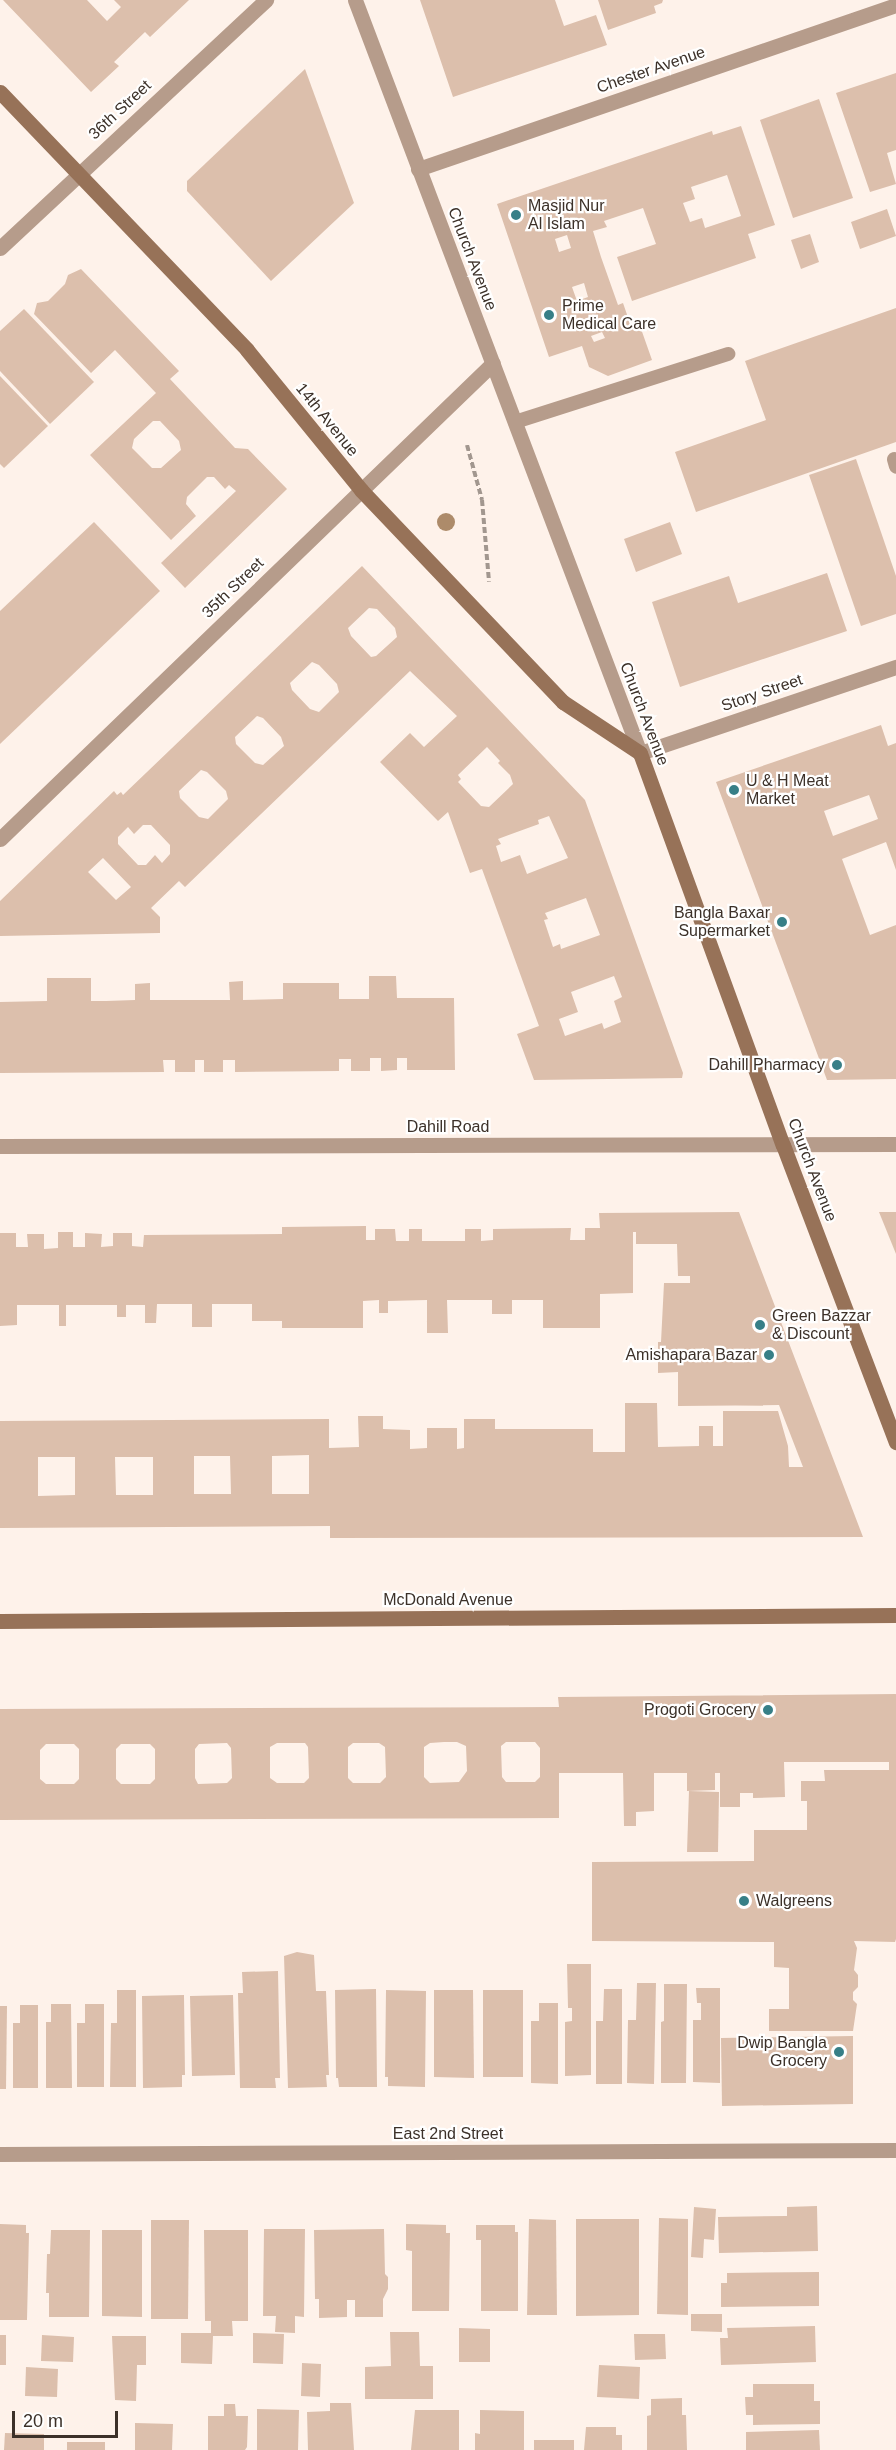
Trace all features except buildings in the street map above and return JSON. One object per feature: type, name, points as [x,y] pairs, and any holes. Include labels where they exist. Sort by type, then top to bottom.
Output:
[{"type":"main road","name":"14th Avenue","points":[[0,92],[247,350],[361,490],[562,702],[640,753]]},
{"type":"main road","name":"Church Avenue","points":[[640,753],[783,1145],[896,1442]]},
{"type":"main road","name":"McDonald Avenue","points":[[0,1621],[896,1615]]},
{"type":"street","name":"36th Street","points":[[0,248],[266,0]]},
{"type":"street","name":"Church Avenue","points":[[355,0],[640,753]]},
{"type":"street","name":"Chester Avenue","points":[[418,169],[896,4]]},
{"type":"street","name":"35th Street","points":[[0,838],[493,363]]},
{"type":"street","name":"Story Street","points":[[640,753],[896,667]]},
{"type":"street","name":"Dahill Road","points":[[0,1146],[896,1144]]},
{"type":"street","name":"East 2nd Street","points":[[0,2154],[896,2150]]},
{"type":"lane","points":[[515,422],[728,354]]},
{"type":"path","points":[[467,444],[482,500],[487,580],[495,589]]},
{"type":"place","name":"Masjid Nur Al Islam","points":[[516,215]]},
{"type":"place","name":"Prime Medical Care","points":[[549,315]]},
{"type":"place","name":"U & H Meat Market","points":[[734,790]]},
{"type":"place","name":"Bangla Baxar Supermarket","points":[[782,922]]},
{"type":"place","name":"Dahill Pharmacy","points":[[837,1065]]},
{"type":"place","name":"Green Bazzar & Discount","points":[[760,1325]]},
{"type":"place","name":"Amishapara Bazar","points":[[769,1355]]},
{"type":"place","name":"Progoti Grocery","points":[[768,1710]]},
{"type":"place","name":"Walgreens","points":[[744,1901]]},
{"type":"place","name":"Dwip Bangla Grocery","points":[[839,2052]]}]
